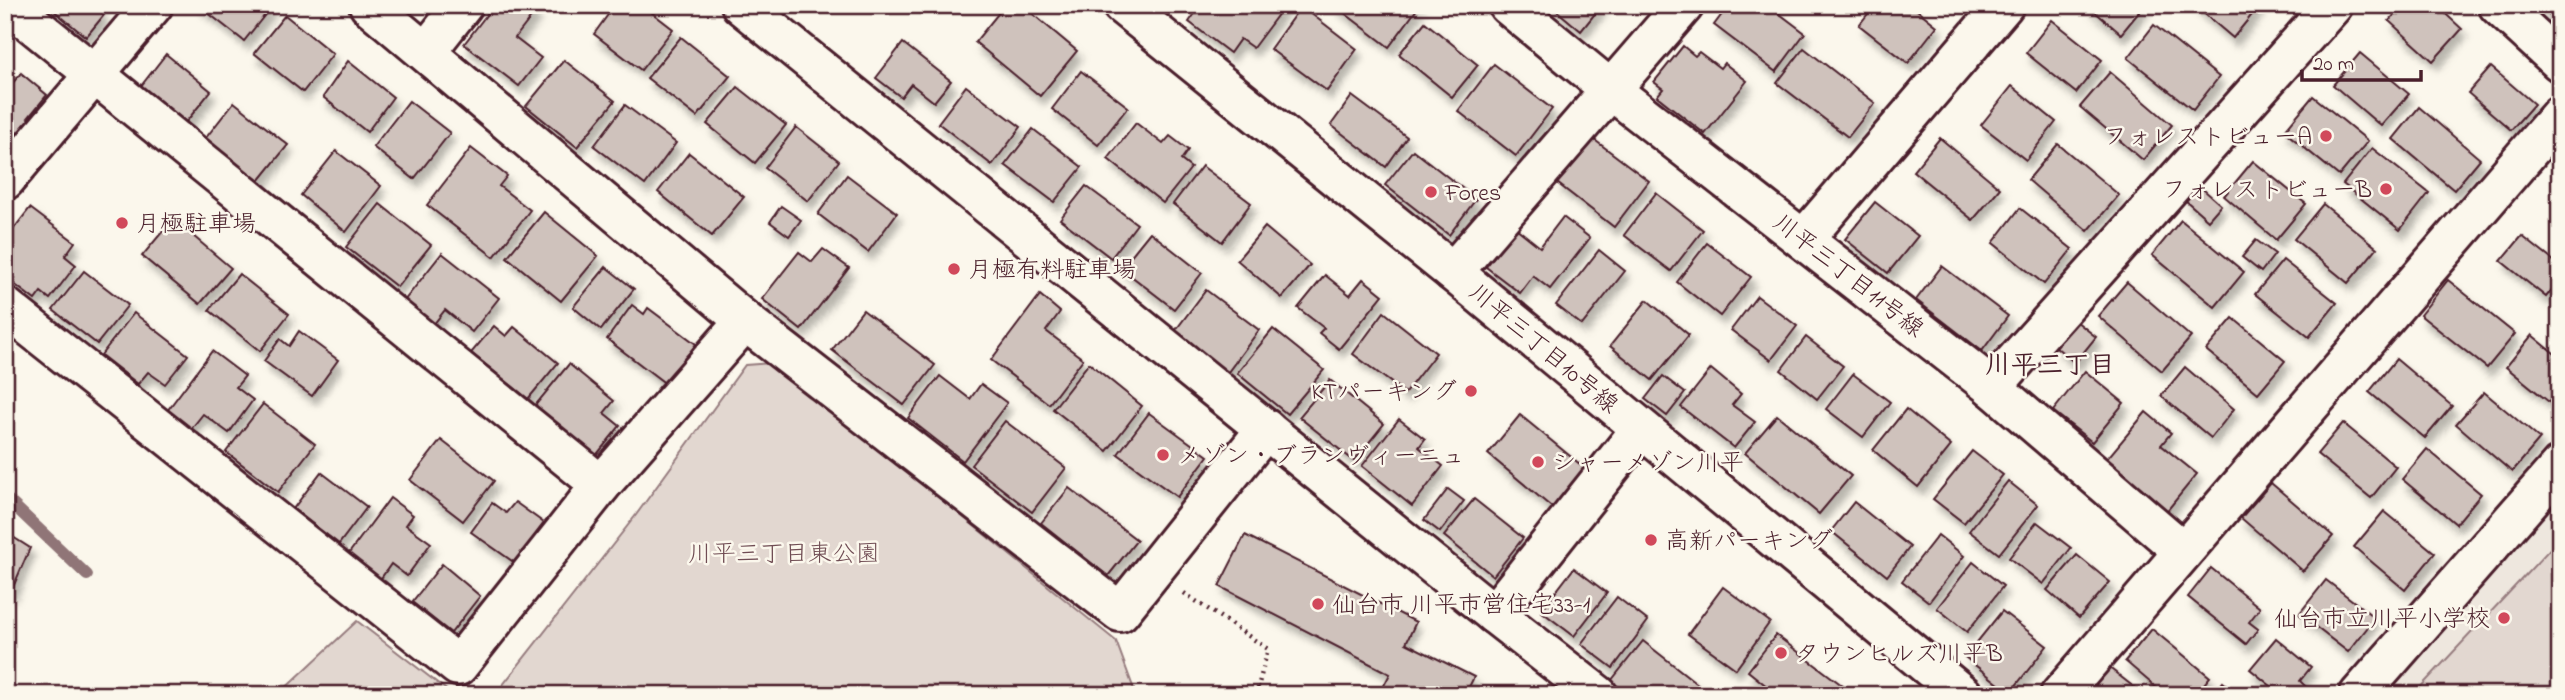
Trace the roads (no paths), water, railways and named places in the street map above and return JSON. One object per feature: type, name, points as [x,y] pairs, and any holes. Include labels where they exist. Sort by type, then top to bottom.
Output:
[{"type":"street","points":[[9,5],[601,485]]},
{"type":"street","points":[[5,180],[153,5]]},
{"type":"street","points":[[369,5],[745,321],[1120,612],[1266,429]]},
{"type":"street","points":[[426,52],[463,5]]},
{"type":"street","points":[[741,5],[1493,614],[1598,695]]},
{"type":"street","name":"川平三丁目10号線","points":[[1122,5],[1453,272],[1963,695]]},
{"type":"street","name":"川平三丁目11号線","points":[[1508,5],[1611,90],[1992,387],[2183,551]]},
{"type":"street","points":[[1453,272],[1684,5]]},
{"type":"street","points":[[1804,239],[2004,5]]},
{"type":"street","points":[[1992,387],[2333,5]]},
{"type":"street","points":[[2498,5],[2560,62]]},
{"type":"street","points":[[2060,695],[2560,116]]},
{"type":"street","points":[[5,307],[457,666],[601,485],[745,321]]},
{"type":"street","points":[[1493,614],[1641,429]]},
{"type":"street","points":[[2359,695],[2560,466]]},
{"type":"waterway","points":[[5,497],[87,575]]},
{"type":"place","name":"フォレストビューA","points":[[2326,136]]},
{"type":"place","name":"フォレストビューB","points":[[2386,189]]},
{"type":"place","name":"Fores","points":[[1431,192]]},
{"type":"place","name":"月極駐車場","points":[[122,223]]},
{"type":"place","name":"月極有料駐車場","points":[[954,269]]},
{"type":"place","name":"KTパーキング","points":[[1471,391]]},
{"type":"place","name":"メゾン・ブランヴィーニュ","points":[[1163,455]]},
{"type":"place","name":"シャーメゾン川平","points":[[1538,462]]},
{"type":"place","name":"高新パーキング","points":[[1651,540]]},
{"type":"place","name":"仙台市 川平市営住宅33-1","points":[[1318,604]]},
{"type":"place","name":"仙台市立川平小学校","points":[[2504,618]]},
{"type":"place","name":"タウンヒルズ川平B","points":[[1781,653]]},
{"type":"district","name":"川平三丁目","points":[[2050,364]]},
{"type":"park label","name":"川平三丁目東公園","points":[[784,553]]}]
